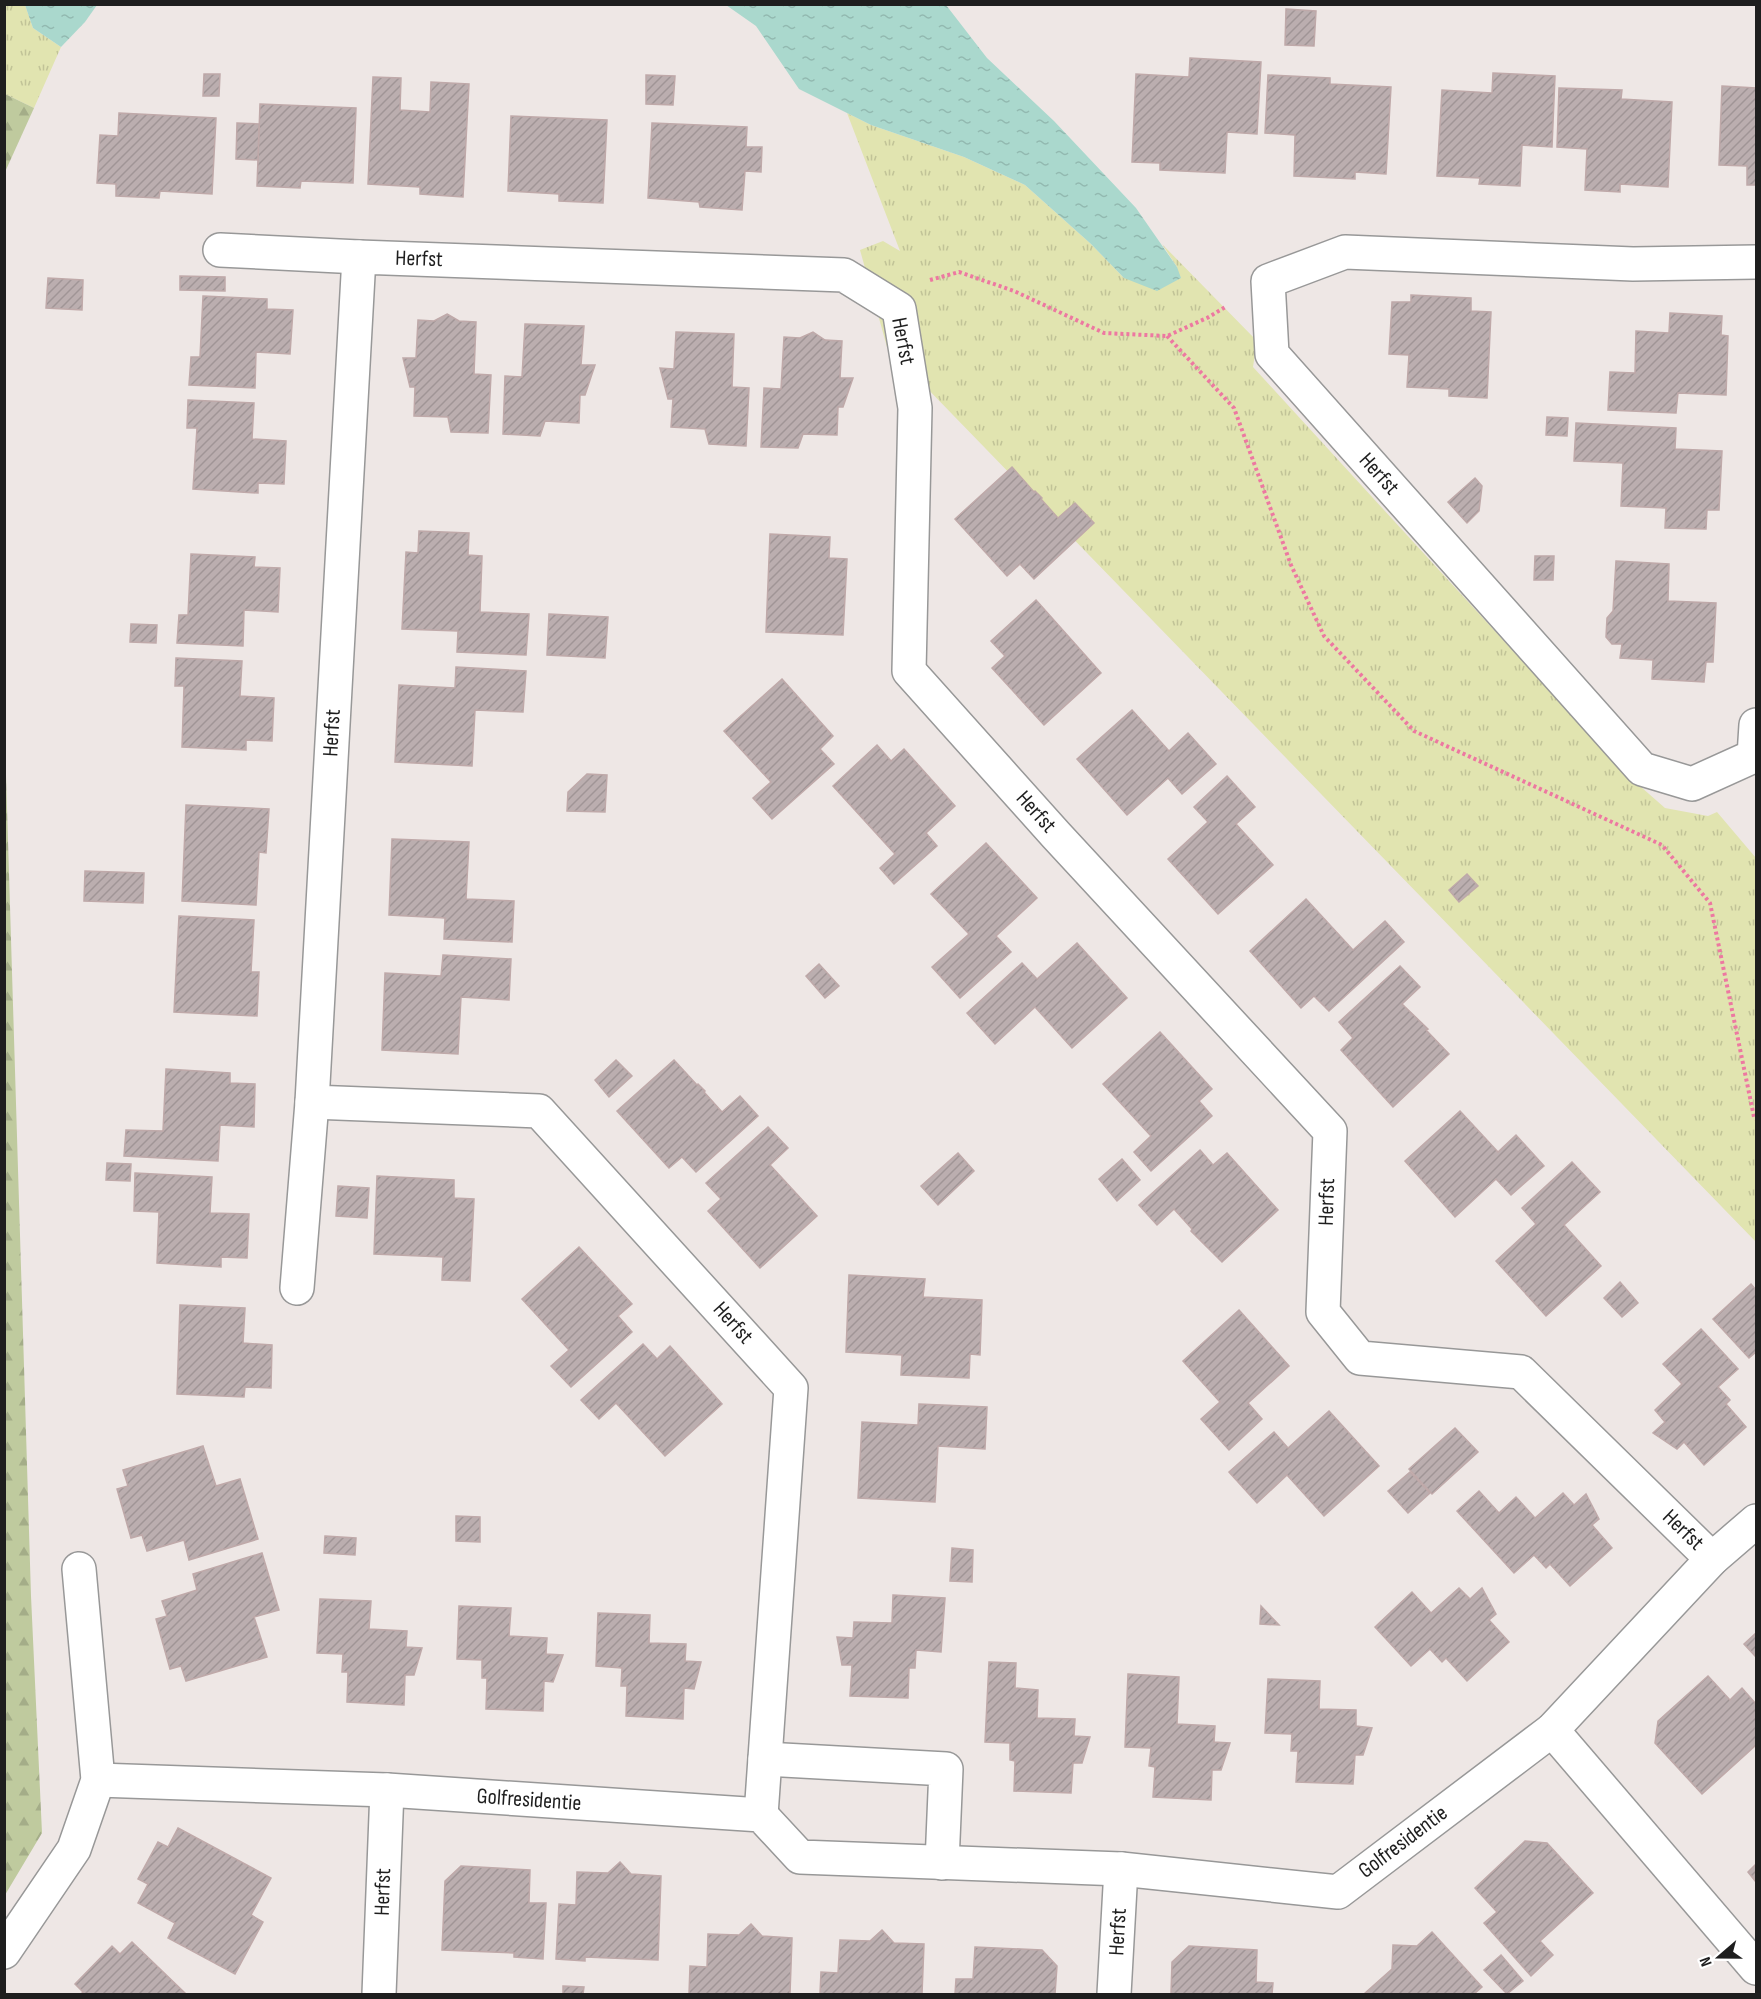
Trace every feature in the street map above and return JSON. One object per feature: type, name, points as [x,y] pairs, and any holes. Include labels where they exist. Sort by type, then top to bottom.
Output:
[{"type":"street","name":"Herfst","points":[[220,250],[844,275],[899,309],[915,408],[909,671],[1072,852],[1330,1131],[1323,1312],[1360,1358],[1521,1372],[1713,1559]]},
{"type":"street","points":[[1268,282],[1345,252],[1633,264],[1756,262]]},
{"type":"street","name":"Herfst","points":[[297,1288],[312,1102],[360,257]]},
{"type":"street","name":"Herfst","points":[[1268,282],[1272,354],[1642,769],[1692,784],[1754,756],[1756,725]]},
{"type":"street","name":"Herfst","points":[[312,1102],[539,1111],[791,1388],[761,1815]]},
{"type":"street","name":"Golfresidentie","points":[[98,1780],[387,1790],[761,1815],[800,1857],[1121,1869],[1338,1892],[1552,1730],[1713,1559],[1756,1521]]},
{"type":"street","points":[[4,1952],[74,1849],[98,1780],[79,1569]]},
{"type":"street","points":[[1552,1730],[1756,1968]]},
{"type":"street","points":[[765,1759],[946,1769],[942,1863]]},
{"type":"street","name":"Herfst","points":[[379,1995],[387,1790]]},
{"type":"street","name":"Herfst","points":[[1114,1995],[1121,1869]]},
{"type":"path","points":[[876,294],[959,272],[1014,291],[1104,333],[1167,336],[1207,318],[1268,282]]},
{"type":"path","points":[[1167,336],[1234,408],[1291,565],[1324,636],[1414,731],[1662,845],[1710,903],[1756,1119]]},
{"type":"green space","points":[[4,5],[25,5],[33,28],[61,47],[34,108],[5,94]]},
{"type":"green space","points":[[5,94],[34,108],[5,172]]},
{"type":"green space","points":[[847,113],[871,125],[964,157],[1025,185],[1091,244],[1124,278],[1177,267],[1162,244],[1257,341],[1253,367],[1624,772],[1665,808],[1708,816],[1717,812],[1756,858],[1756,1242],[887,347],[860,250],[883,241],[900,251]]},
{"type":"green space","points":[[4,709],[31,1596],[42,1833],[5,1895]]},
{"type":"water","points":[[25,4],[97,5],[85,22],[61,47],[33,28]]},
{"type":"water","points":[[726,5],[946,5],[987,58],[1054,121],[1136,208],[1177,267],[1181,278],[1157,291],[1124,278],[1091,244],[1025,185],[964,157],[871,125],[799,89],[756,26]]},
{"type":"building","points":[[1286,9],[1316,11],[1314,46],[1285,45]]},
{"type":"building","points":[[1190,58],[1261,62],[1257,134],[1227,132],[1225,173],[1160,170],[1160,163],[1132,162],[1136,74],[1189,77]]},
{"type":"building","points":[[1493,73],[1555,76],[1552,147],[1522,145],[1520,186],[1479,184],[1480,178],[1437,176],[1442,90],[1492,93]]},
{"type":"building","points":[[204,74],[220,74],[219,96],[203,96]]},
{"type":"building","points":[[646,75],[675,76],[673,105],[646,104]]},
{"type":"building","points":[[1268,75],[1330,78],[1330,84],[1391,87],[1386,174],[1355,172],[1355,179],[1294,176],[1295,135],[1265,133]]},
{"type":"building","points":[[373,77],[401,78],[400,110],[430,112],[431,82],[469,84],[463,197],[420,194],[420,187],[368,184]]},
{"type":"building","points":[[1722,86],[1756,88],[1756,185],[1747,185],[1747,166],[1719,165]]},
{"type":"building","points":[[1559,88],[1622,90],[1621,99],[1672,102],[1668,187],[1620,184],[1620,192],[1585,190],[1587,149],[1557,147]]},
{"type":"building","points":[[260,104],[356,108],[353,183],[301,181],[300,188],[257,186]]},
{"type":"building","points":[[119,113],[216,118],[212,194],[160,191],[159,198],[116,196],[116,184],[97,183],[100,135],[118,136]]},
{"type":"building","points":[[511,116],[607,120],[603,203],[559,201],[559,194],[508,191]]},
{"type":"building","points":[[237,123],[259,124],[258,160],[236,159]]},
{"type":"building","points":[[652,123],[747,127],[746,147],[762,147],[761,172],[745,171],[742,210],[700,207],[699,202],[648,198]]},
{"type":"building","points":[[180,276],[225,277],[225,291],[180,290]]},
{"type":"building","points":[[48,278],[83,280],[82,310],[46,308]]},
{"type":"building","points":[[1411,295],[1471,298],[1471,311],[1491,312],[1487,398],[1449,396],[1449,389],[1407,387],[1409,355],[1389,354],[1392,302],[1411,302]]},
{"type":"building","points":[[203,296],[267,299],[267,309],[293,310],[290,354],[256,352],[255,388],[189,385],[191,357],[200,357]]},
{"type":"building","points":[[1670,313],[1722,316],[1721,335],[1728,336],[1726,395],[1678,393],[1676,413],[1608,410],[1610,372],[1635,373],[1636,331],[1669,333]]},
{"type":"building","points":[[447,314],[459,321],[476,322],[474,374],[491,375],[488,433],[451,432],[448,417],[414,416],[415,387],[410,387],[403,358],[416,358],[418,320],[434,321]]},
{"type":"building","points":[[525,324],[584,326],[581,365],[595,365],[585,395],[580,395],[579,423],[545,421],[540,436],[503,434],[505,376],[522,377]]},
{"type":"building","points":[[676,332],[734,334],[732,387],[749,388],[746,446],[709,444],[705,429],[671,427],[673,399],[668,399],[660,368],[674,369]]},
{"type":"building","points":[[813,332],[825,340],[842,341],[840,378],[853,378],[843,407],[838,407],[837,435],[803,434],[798,448],[761,447],[764,388],[781,389],[784,337],[800,338]]},
{"type":"building","points":[[188,400],[254,403],[252,439],[286,441],[284,484],[258,483],[258,493],[193,489],[197,428],[187,428]]},
{"type":"building","points":[[1547,417],[1568,418],[1567,436],[1546,435]]},
{"type":"building","points":[[1576,423],[1676,428],[1675,449],[1722,451],[1719,510],[1707,510],[1706,529],[1665,528],[1666,508],[1621,506],[1623,463],[1574,461]]},
{"type":"building","points":[[1012,467],[1058,518],[1075,503],[1094,523],[1034,579],[1020,564],[1007,576],[955,519]]},
{"type":"building","points":[[1475,478],[1482,486],[1479,511],[1467,523],[1448,502]]},
{"type":"building","points":[[419,531],[469,533],[468,555],[482,556],[480,612],[529,614],[526,655],[457,652],[458,631],[402,629],[406,552],[418,553]]},
{"type":"building","points":[[770,534],[830,537],[829,558],[847,559],[843,635],[766,632]]},
{"type":"building","points":[[191,554],[255,557],[254,567],[280,568],[278,612],[244,610],[243,646],[177,643],[179,615],[188,615]]},
{"type":"building","points":[[1535,556],[1554,556],[1553,580],[1534,580]]},
{"type":"building","points":[[1616,561],[1669,564],[1668,601],[1716,603],[1713,662],[1706,662],[1704,682],[1652,679],[1653,660],[1620,658],[1622,644],[1612,644],[1606,637],[1607,618],[1613,611]]},
{"type":"building","points":[[1036,600],[1101,673],[1044,725],[992,668],[1005,656],[991,641]]},
{"type":"building","points":[[549,614],[608,617],[605,658],[547,655]]},
{"type":"building","points":[[131,624],[157,625],[156,643],[130,642]]},
{"type":"building","points":[[176,658],[242,661],[240,696],[274,698],[272,741],[246,740],[246,750],[182,747],[184,686],[175,686]]},
{"type":"building","points":[[456,667],[526,671],[523,712],[475,710],[472,766],[395,762],[399,685],[455,688]]},
{"type":"building","points":[[782,679],[833,736],[820,749],[834,764],[772,819],[753,798],[771,782],[724,731]]},
{"type":"building","points":[[1132,710],[1169,751],[1188,733],[1216,764],[1182,794],[1168,778],[1127,815],[1077,759]]},
{"type":"building","points":[[877,745],[891,761],[904,749],[955,806],[926,833],[937,846],[894,884],[880,868],[895,854],[833,786]]},
{"type":"building","points":[[587,774],[607,775],[605,812],[567,811],[568,792]]},
{"type":"building","points":[[1227,776],[1255,807],[1236,824],[1273,865],[1218,914],[1168,859],[1208,822],[1194,807]]},
{"type":"building","points":[[186,805],[269,809],[266,853],[259,852],[256,905],[182,901]]},
{"type":"building","points":[[392,839],[469,842],[466,899],[514,901],[512,942],[444,939],[445,918],[389,915]]},
{"type":"building","points":[[986,843],[1037,898],[996,936],[1011,952],[960,998],[932,967],[969,934],[931,894]]},
{"type":"building","points":[[85,871],[144,873],[143,903],[84,901]]},
{"type":"building","points":[[1467,874],[1478,886],[1459,902],[1449,890]]},
{"type":"building","points":[[1306,899],[1353,950],[1385,921],[1404,942],[1329,1011],[1314,996],[1301,1008],[1250,951]]},
{"type":"building","points":[[179,916],[254,920],[251,972],[259,972],[257,1016],[174,1012]]},
{"type":"building","points":[[1077,943],[1127,998],[1072,1048],[1035,1007],[995,1044],[967,1013],[1022,963],[1037,979]]},
{"type":"building","points":[[443,955],[511,959],[509,1000],[461,997],[458,1054],[382,1050],[385,973],[441,976]]},
{"type":"building","points":[[819,964],[839,986],[825,998],[806,976]]},
{"type":"building","points":[[1400,966],[1420,987],[1402,1004],[1428,1029],[1426,1030],[1449,1054],[1393,1107],[1341,1050],[1353,1038],[1339,1022]]},
{"type":"building","points":[[1160,1032],[1212,1089],[1199,1101],[1212,1116],[1151,1171],[1134,1152],[1151,1136],[1103,1084]]},
{"type":"building","points":[[616,1060],[632,1076],[609,1097],[595,1080]]},
{"type":"building","points":[[674,1060],[722,1112],[740,1096],[758,1116],[696,1172],[682,1157],[669,1168],[617,1111]]},
{"type":"building","points":[[166,1069],[230,1073],[230,1083],[255,1084],[254,1127],[220,1125],[218,1161],[124,1156],[126,1130],[163,1131]]},
{"type":"building","points":[[1460,1111],[1498,1152],[1516,1135],[1544,1166],[1511,1195],[1496,1179],[1455,1217],[1405,1161]]},
{"type":"building","points":[[768,1127],[788,1148],[770,1165],[817,1216],[760,1268],[708,1211],[721,1199],[706,1183]]},
{"type":"building","points":[[1200,1150],[1213,1165],[1227,1153],[1278,1210],[1222,1262],[1191,1231],[1192,1229],[1174,1209],[1157,1225],[1139,1205]]},
{"type":"building","points":[[958,1153],[974,1171],[938,1205],[921,1186]]},
{"type":"building","points":[[1122,1159],[1140,1180],[1117,1201],[1099,1179]]},
{"type":"building","points":[[1572,1162],[1600,1192],[1564,1225],[1601,1266],[1546,1316],[1496,1261],[1536,1224],[1522,1208]]},
{"type":"building","points":[[107,1163],[131,1164],[130,1181],[106,1180]]},
{"type":"building","points":[[135,1173],[212,1177],[210,1213],[249,1214],[247,1258],[221,1257],[221,1267],[157,1263],[159,1212],[134,1211]]},
{"type":"building","points":[[377,1176],[454,1180],[454,1198],[474,1199],[470,1281],[442,1280],[443,1257],[374,1254]]},
{"type":"building","points":[[338,1186],[369,1188],[367,1218],[336,1216]]},
{"type":"building","points":[[579,1247],[632,1304],[618,1316],[632,1332],[571,1387],[551,1366],[569,1350],[522,1299]]},
{"type":"building","points":[[849,1275],[925,1279],[923,1297],[982,1300],[980,1355],[970,1354],[969,1378],[901,1375],[902,1355],[846,1352]]},
{"type":"building","points":[[1620,1282],[1638,1303],[1622,1317],[1604,1298]]},
{"type":"building","points":[[1751,1284],[1756,1290],[1756,1352],[1749,1358],[1713,1319]]},
{"type":"building","points":[[180,1305],[245,1308],[243,1343],[272,1345],[271,1388],[245,1387],[244,1397],[177,1394]]},
{"type":"building","points":[[1239,1310],[1289,1366],[1248,1403],[1262,1419],[1229,1450],[1201,1419],[1220,1402],[1183,1361]]},
{"type":"building","points":[[1701,1329],[1738,1369],[1718,1387],[1730,1400],[1726,1404],[1746,1427],[1704,1465],[1684,1442],[1677,1449],[1653,1433],[1665,1422],[1655,1410],[1682,1384],[1663,1364]]},
{"type":"building","points":[[643,1344],[657,1359],[670,1346],[722,1404],[665,1456],[616,1403],[599,1419],[581,1400]]},
{"type":"building","points":[[919,1404],[987,1407],[985,1449],[938,1446],[935,1502],[858,1498],[862,1422],[918,1425]]},
{"type":"building","points":[[1329,1411],[1379,1466],[1324,1516],[1287,1475],[1257,1503],[1229,1472],[1274,1432],[1288,1448]]},
{"type":"building","points":[[1455,1428],[1478,1452],[1432,1494],[1409,1469]]},
{"type":"building","points":[[203,1446],[216,1486],[240,1479],[258,1539],[189,1560],[184,1540],[147,1551],[142,1535],[131,1538],[117,1489],[128,1486],[123,1470]]},
{"type":"building","points":[[1410,1472],[1430,1493],[1408,1513],[1388,1491]]},
{"type":"building","points":[[1479,1491],[1499,1513],[1516,1497],[1535,1518],[1563,1493],[1574,1505],[1586,1494],[1599,1519],[1592,1525],[1612,1548],[1570,1586],[1550,1564],[1546,1568],[1534,1555],[1514,1573],[1457,1511]]},
{"type":"building","points":[[456,1516],[480,1517],[480,1542],[456,1541]]},
{"type":"building","points":[[325,1536],[356,1538],[355,1555],[324,1553]]},
{"type":"building","points":[[952,1548],[973,1550],[972,1582],[950,1581]]},
{"type":"building","points":[[262,1553],[279,1610],[254,1617],[267,1657],[186,1681],[181,1666],[170,1669],[156,1619],[167,1616],[162,1601],[197,1590],[193,1574]]},
{"type":"building","points":[[1459,1588],[1470,1599],[1482,1588],[1496,1614],[1489,1620],[1509,1642],[1467,1681],[1446,1658],[1442,1662],[1430,1649],[1411,1666],[1375,1627],[1412,1592],[1431,1613]]},
{"type":"building","points":[[893,1595],[945,1598],[941,1652],[916,1650],[915,1668],[909,1668],[908,1698],[850,1696],[852,1665],[842,1665],[837,1637],[853,1638],[854,1622],[892,1623]]},
{"type":"building","points":[[320,1599],[371,1601],[369,1629],[407,1631],[406,1647],[422,1648],[414,1675],[405,1675],[404,1705],[347,1702],[348,1672],[342,1672],[343,1654],[317,1653]]},
{"type":"building","points":[[459,1606],[511,1608],[509,1636],[547,1638],[546,1654],[563,1655],[553,1682],[544,1681],[543,1711],[486,1709],[487,1678],[482,1678],[482,1660],[457,1659]]},
{"type":"building","points":[[1261,1606],[1279,1625],[1260,1624]]},
{"type":"building","points":[[598,1613],[650,1615],[649,1643],[686,1644],[685,1661],[701,1662],[694,1689],[684,1688],[683,1719],[626,1716],[627,1686],[621,1686],[622,1668],[596,1666]]},
{"type":"building","points":[[1756,1633],[1756,1657],[1744,1644]]},
{"type":"building","points":[[989,1662],[1016,1663],[1015,1688],[1038,1690],[1037,1718],[1075,1719],[1074,1736],[1090,1737],[1082,1763],[1073,1763],[1071,1793],[1014,1791],[1015,1761],[1010,1760],[1010,1743],[985,1742]]},
{"type":"building","points":[[1128,1674],[1179,1677],[1177,1724],[1215,1726],[1214,1742],[1230,1743],[1221,1770],[1212,1770],[1211,1800],[1153,1797],[1155,1767],[1149,1766],[1151,1748],[1125,1747]]},
{"type":"building","points":[[1708,1676],[1730,1700],[1742,1688],[1756,1704],[1756,1747],[1702,1794],[1655,1743],[1658,1721]]},
{"type":"building","points":[[1268,1679],[1320,1681],[1319,1709],[1356,1710],[1356,1726],[1372,1728],[1363,1755],[1355,1755],[1353,1784],[1296,1782],[1298,1751],[1291,1751],[1292,1734],[1265,1733]]},
{"type":"building","points":[[178,1828],[271,1878],[251,1915],[263,1922],[235,1974],[168,1938],[175,1923],[138,1903],[148,1884],[138,1879],[158,1842],[168,1847]]},
{"type":"building","points":[[1525,1841],[1547,1843],[1593,1893],[1540,1941],[1553,1955],[1531,1976],[1484,1923],[1497,1912],[1475,1888]]},
{"type":"building","points":[[620,1862],[631,1874],[661,1876],[658,1960],[585,1957],[585,1961],[556,1959],[559,1904],[576,1905],[577,1872],[608,1873]]},
{"type":"building","points":[[1756,1864],[1756,1882],[1748,1872]]},
{"type":"building","points":[[461,1866],[530,1870],[529,1903],[546,1903],[543,1959],[514,1957],[514,1953],[442,1950],[445,1881]]},
{"type":"building","points":[[751,1924],[762,1936],[792,1938],[790,1994],[689,1994],[690,1966],[707,1967],[708,1934],[739,1935]]},
{"type":"building","points":[[882,1930],[894,1943],[924,1944],[922,1994],[820,1994],[821,1972],[838,1973],[840,1940],[870,1941]]},
{"type":"building","points":[[1432,1932],[1482,1987],[1474,1994],[1364,1994],[1392,1969],[1393,1945],[1417,1946]]},
{"type":"building","points":[[132,1942],[186,1994],[81,1994],[83,1992],[75,1984],[112,1946],[120,1954]]},
{"type":"building","points":[[1189,1946],[1257,1950],[1256,1982],[1273,1983],[1272,1994],[1171,1994],[1172,1962]]},
{"type":"building","points":[[975,1947],[1042,1950],[1057,1966],[1055,1994],[955,1994],[956,1979],[973,1979]]},
{"type":"building","points":[[1501,1955],[1523,1981],[1507,1994],[1484,1970]]},
{"type":"building","points":[[563,1986],[584,1987],[583,1994],[563,1994]]}]
